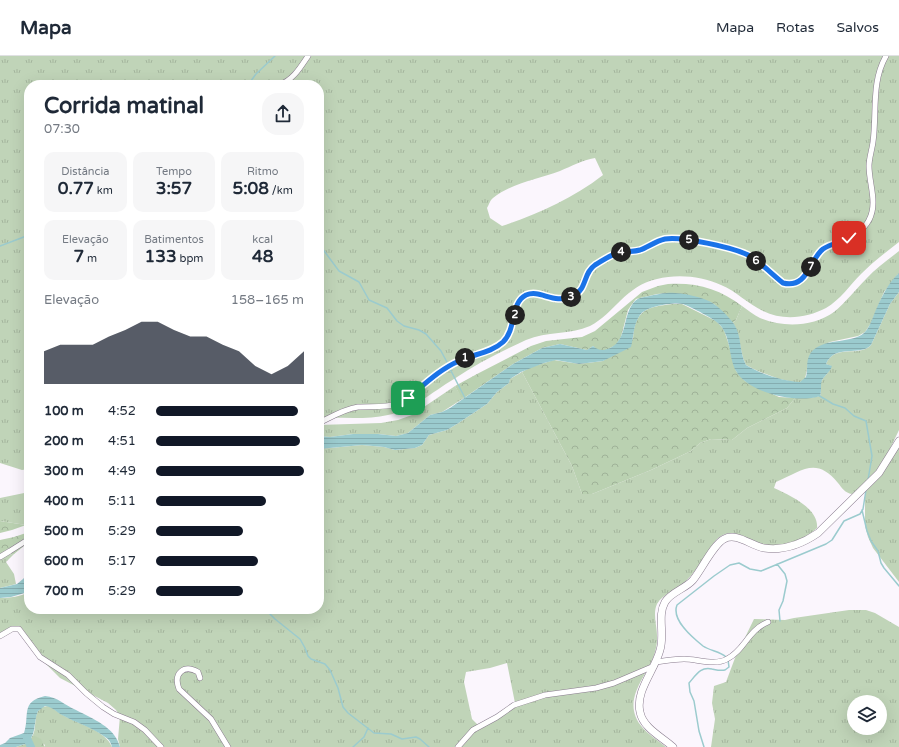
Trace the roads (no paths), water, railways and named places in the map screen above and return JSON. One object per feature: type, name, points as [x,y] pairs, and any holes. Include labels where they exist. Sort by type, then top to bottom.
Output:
[{"type":"main road","points":[[673,747],[652,730],[640,714],[640,699],[662,642],[661,611],[666,601],[670,596],[689,584],[722,540],[729,537],[735,537],[763,548],[775,549],[791,547],[818,533],[872,482],[888,461],[899,441]]},
{"type":"street","points":[[288,80],[295,74],[308,56]]},
{"type":"street","points":[[324,420],[351,408],[388,406],[408,398],[446,367],[468,357],[492,349],[500,344],[507,337],[510,330],[517,304],[525,296],[535,293],[557,299],[565,299],[574,296],[581,290],[586,275],[591,268],[619,252],[639,250],[665,239],[698,241],[743,253],[751,257],[783,283],[790,284],[799,282],[822,250],[857,233],[865,226],[873,211],[869,166],[873,142],[878,74],[886,56]]},
{"type":"street","points":[[0,557],[24,541]]},
{"type":"street","points":[[458,747],[473,730],[497,717],[514,705],[545,695],[596,688],[614,683],[654,664],[684,659],[717,662],[726,660],[737,652],[754,630],[768,622]]},
{"type":"street","points":[[0,636],[12,629],[19,629],[40,657],[68,675],[92,699],[103,707],[114,714],[134,722],[145,730],[161,747]]},
{"type":"street","points":[[200,678],[198,672],[195,670],[185,670],[177,677],[176,682],[179,689],[214,723],[228,747]]},
{"type":"water","points":[[899,273],[899,292],[890,304],[871,345],[861,350],[841,352],[830,358],[826,364],[832,366],[822,380],[820,396],[799,399],[786,397],[762,391],[751,385],[742,379],[736,371],[724,330],[717,322],[697,310],[683,304],[667,304],[648,309],[640,315],[635,327],[631,347],[603,361],[579,364],[556,360],[521,372],[510,379],[509,383],[497,392],[487,404],[447,430],[429,435],[422,445],[415,448],[395,450],[384,447],[362,445],[324,449],[324,436],[353,434],[396,436],[408,433],[430,415],[450,408],[513,364],[542,348],[560,344],[587,350],[593,346],[601,350],[610,348],[620,339],[628,313],[635,301],[662,293],[678,293],[710,301],[727,316],[737,329],[742,355],[746,365],[772,376],[800,382],[806,377],[808,359],[814,350],[827,343],[858,337],[866,331],[891,281]]},
{"type":"water","points":[[24,578],[24,593],[0,598],[0,588],[17,584]]},
{"type":"water","points":[[45,696],[57,700],[102,724],[113,734],[120,747],[112,747],[109,740],[100,734],[67,718],[50,707],[45,706],[38,711],[33,735],[28,743],[16,747],[0,747],[0,745],[5,743],[10,738],[24,733],[27,710],[29,706],[32,702]]},
{"type":"waterway","points":[[252,80],[275,56]]},
{"type":"waterway","points":[[0,246],[24,237]]},
{"type":"waterway","points":[[324,251],[339,271],[359,282],[369,300],[387,308],[397,321],[404,326],[419,330],[426,334],[441,351],[448,364]]},
{"type":"waterway","points":[[449,367],[465,398]]},
{"type":"waterway","points":[[818,395],[833,404],[845,408],[854,416],[866,421],[872,456],[868,480]]},
{"type":"waterway","points":[[726,657],[721,653],[703,646],[684,628],[677,617],[677,605],[730,565],[739,563],[750,569],[761,571],[826,544],[832,540],[844,521],[860,514],[863,509],[866,490]]},
{"type":"waterway","points":[[862,510],[867,531],[871,541],[878,551],[881,563],[899,586]]},
{"type":"waterway","points":[[777,564],[785,574],[787,581],[783,601],[779,610],[780,621]]},
{"type":"waterway","points":[[270,614],[300,639],[311,659],[325,664],[330,670],[338,688],[343,707],[348,713],[374,733],[391,734],[402,739],[416,737],[429,747]]},
{"type":"waterway","points":[[704,747],[699,731],[694,701],[690,692],[689,683],[702,670],[708,668],[725,670],[729,667],[728,660]]},
{"type":"waterway","points":[[353,747],[364,737],[368,728]]},
{"type":"waterway","points":[[27,738],[31,747]]}]
